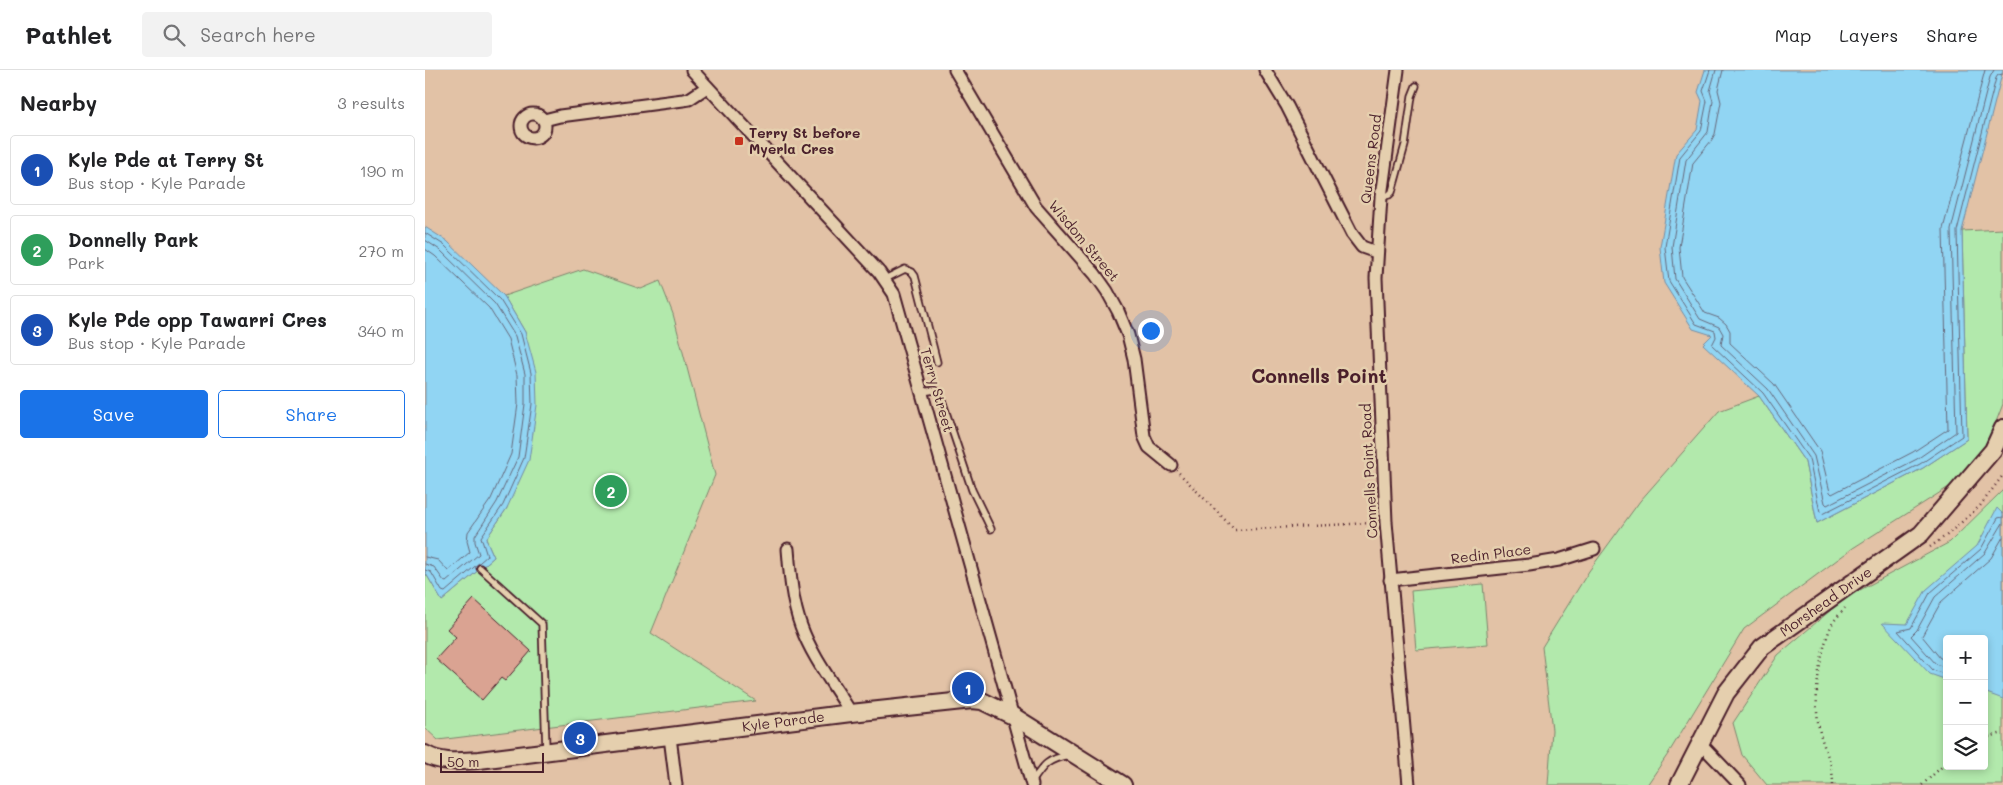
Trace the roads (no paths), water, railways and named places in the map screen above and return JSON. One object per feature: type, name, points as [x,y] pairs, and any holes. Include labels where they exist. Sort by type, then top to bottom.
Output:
[{"type":"street","name":"Terry Street","points":[[692,70],[885,279],[894,294],[1032,784]]},
{"type":"street","name":"Wisdom Street","points":[[955,70],[1036,207],[1095,274],[1107,291],[1128,334],[1135,367],[1144,436],[1149,447],[1171,465]]},
{"type":"street","points":[[1265,70],[1287,106],[1352,234],[1362,247],[1376,252]]},
{"type":"street","name":"Queens Road","points":[[1376,252],[1381,197],[1398,70]]},
{"type":"street","points":[[544,120],[560,116],[689,99],[707,87]]},
{"type":"street","name":"Connells Point Road","points":[[1376,252],[1386,522],[1409,785]]},
{"type":"street","name":"Morshead Drive","points":[[1700,743],[1726,693],[1762,647],[1921,534],[1993,450],[2003,428]]},
{"type":"street","points":[[788,549],[791,583],[800,625],[811,648],[851,714]]},
{"type":"street","name":"Redin Place","points":[[1390,580],[1529,565],[1559,560],[1594,549]]},
{"type":"street","name":"Kyle Parade","points":[[425,754],[437,760],[452,762],[670,738],[972,700],[982,702],[1013,716],[1123,785]]},
{"type":"street","points":[[670,738],[676,785]]},
{"type":"street","points":[[1679,785],[1700,743],[1740,785]]},
{"type":"lane","points":[[1381,197],[1389,195],[1393,188],[1405,145],[1412,96],[1416,86]]},
{"type":"lane","points":[[885,279],[905,269],[915,276],[937,362]]},
{"type":"lane","points":[[922,392],[935,390],[940,394],[972,490],[991,529]]},
{"type":"lane","points":[[480,568],[542,624],[546,752]]},
{"type":"lane","points":[[1032,784],[1041,768],[1050,760],[1074,754]]},
{"type":"water","points":[[1705,70],[2003,70],[1962,231],[1967,439],[1923,468],[1817,523],[1805,462],[1759,396],[1703,344],[1712,335],[1693,329],[1664,283],[1660,247],[1676,154],[1697,130],[1702,101],[1698,92]]},
{"type":"water","points":[[425,227],[447,241],[504,296],[525,332],[536,372],[537,405],[529,460],[507,508],[486,539],[494,557],[442,601],[425,572]]},
{"type":"water","points":[[1997,508],[2003,514],[2003,699],[1988,693],[1988,635],[1943,635],[1943,679],[1930,674],[1882,623],[1907,624],[1926,590],[1977,546]]},
{"type":"place","name":"Terry St before Myerla Cres","points":[[739,141]]},
{"type":"place","name":"Donnelly Park","points":[[611,491]]},
{"type":"place","name":"Kyle Pde at Terry St","points":[[968,688]]},
{"type":"place","name":"Kyle Pde opp Tawarri Cres","points":[[580,738]]},
{"type":"district","name":"Connells Point","points":[[1319,376]]}]
